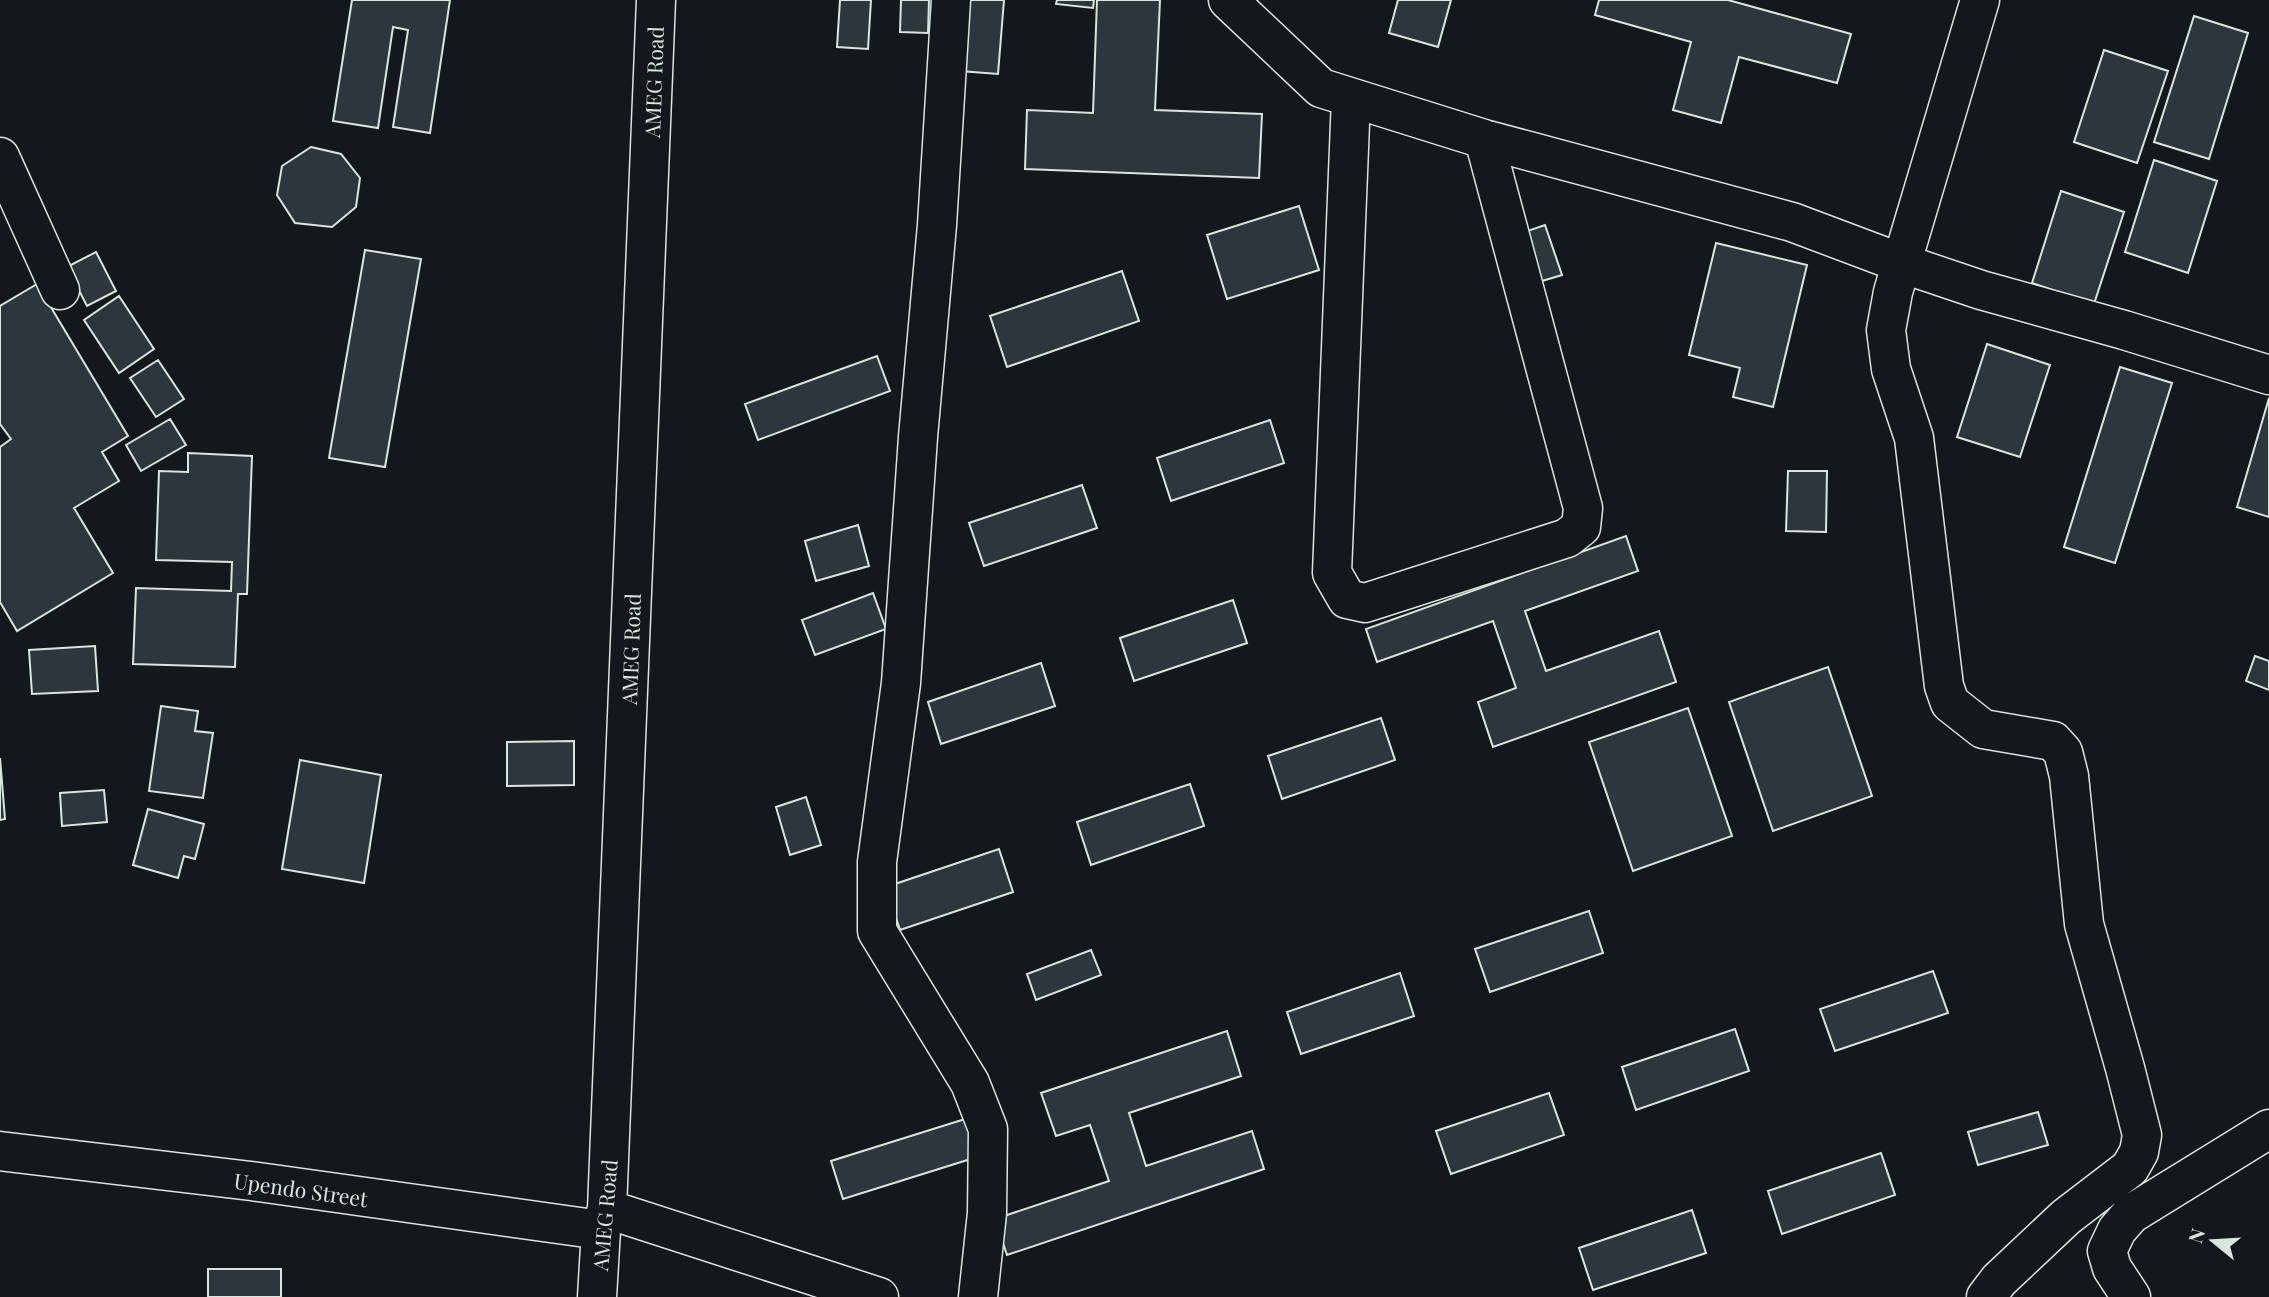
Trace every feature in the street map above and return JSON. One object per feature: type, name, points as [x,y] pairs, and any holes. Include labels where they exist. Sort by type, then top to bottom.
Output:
[{"type":"lane","name":"AMEG Road","points":[[597,1297],[604,1219],[656,0]]},
{"type":"lane","points":[[951,0],[937,225],[918,438],[901,682],[877,862],[877,931],[970,1083],[988,1129],[987,1213],[978,1297]]},
{"type":"lane","points":[[1228,0],[1321,88],[1484,139],[1792,222],[1981,290],[2124,330],[2269,375]]},
{"type":"lane","points":[[1980,0],[1901,263],[1886,330],[1891,369],[1914,438],[1944,686],[1950,703],[1983,729],[2053,741],[2063,752],[2069,776],[2084,924],[2126,1068],[2141,1135],[2138,1152],[2130,1168],[2066,1217],[1999,1280],[1986,1297]]},
{"type":"lane","points":[[1351,98],[1332,573],[1347,598],[1365,603],[1567,538],[1580,527],[1583,509],[1484,139]]},
{"type":"lane","points":[[0,157],[60,290]]},
{"type":"lane","points":[[2107,1251],[2117,1230],[2131,1214],[2269,1129]]},
{"type":"lane","name":"Upendo Street","points":[[0,1151],[604,1219],[879,1297]]},
{"type":"lane","points":[[2066,1217],[2107,1251],[2112,1268],[2130,1297]]},
{"type":"building","points":[[352,0],[450,0],[430,133],[393,127],[408,30],[393,27],[378,128],[333,121]]},
{"type":"building","points":[[840,0],[871,0],[868,49],[837,47]]},
{"type":"building","points":[[901,0],[929,0],[928,33],[900,32]]},
{"type":"building","points":[[965,0],[1004,0],[998,74],[960,71]]},
{"type":"building","points":[[1057,0],[1094,0],[1093,8],[1056,4]]},
{"type":"building","points":[[1097,0],[1160,0],[1155,110],[1262,114],[1259,178],[1025,169],[1027,110],[1093,113]]},
{"type":"building","points":[[1398,0],[1451,0],[1438,47],[1389,33]]},
{"type":"building","points":[[1599,0],[1728,0],[1851,34],[1837,83],[1739,57],[1721,123],[1673,110],[1691,42],[1595,15]]},
{"type":"building","points":[[2194,16],[2248,33],[2209,159],[2154,142]]},
{"type":"building","points":[[2104,50],[2168,71],[2137,163],[2074,142]]},
{"type":"building","points":[[311,147],[341,154],[360,178],[356,207],[332,227],[295,223],[277,195],[282,166]]},
{"type":"building","points":[[2154,160],[2217,181],[2188,273],[2125,252]]},
{"type":"building","points":[[2061,191],[2124,212],[2094,304],[2032,283]]},
{"type":"building","points":[[1299,206],[1319,270],[1227,299],[1207,235]]},
{"type":"building","points":[[1545,225],[1562,275],[1532,284],[1516,235]]},
{"type":"building","points":[[1716,243],[1807,265],[1773,407],[1733,397],[1740,368],[1689,355]]},
{"type":"building","points":[[365,250],[421,259],[385,467],[329,458]]},
{"type":"building","points":[[96,252],[116,291],[87,306],[67,267]]},
{"type":"building","points":[[1122,271],[1139,321],[1007,367],[990,316]]},
{"type":"building","points":[[37,284],[128,436],[102,452],[119,481],[74,508],[113,573],[17,631],[0,602],[0,447],[11,439],[0,424],[0,306]]},
{"type":"building","points":[[119,296],[154,349],[119,373],[84,320]]},
{"type":"building","points":[[1987,344],[2050,365],[2020,457],[1957,437]]},
{"type":"building","points":[[877,356],[890,391],[758,440],[745,404]]},
{"type":"building","points":[[158,360],[184,399],[156,417],[130,378]]},
{"type":"building","points":[[2120,367],[2172,383],[2115,563],[2064,547]]},
{"type":"building","points":[[2269,398],[2269,517],[2237,507]]},
{"type":"building","points":[[170,419],[186,445],[141,471],[126,445]]},
{"type":"building","points":[[1270,420],[1284,463],[1171,501],[1157,458]]},
{"type":"building","points":[[188,453],[252,456],[247,594],[238,594],[235,667],[133,664],[136,588],[231,591],[232,562],[156,560],[159,471],[188,472]]},
{"type":"building","points":[[1788,471],[1827,471],[1826,532],[1786,531]]},
{"type":"building","points":[[1082,485],[1097,528],[984,566],[969,523]]},
{"type":"building","points":[[858,525],[869,566],[816,581],[805,541]]},
{"type":"building","points":[[1626,536],[1638,571],[1525,611],[1546,671],[1659,631],[1676,682],[1493,747],[1478,702],[1516,688],[1493,621],[1377,662],[1366,629]]},
{"type":"building","points":[[873,593],[886,629],[815,655],[802,620]]},
{"type":"building","points":[[1233,600],[1247,643],[1134,681],[1120,638]]},
{"type":"building","points":[[95,646],[98,691],[32,694],[29,650]]},
{"type":"building","points":[[2255,656],[2269,661],[2269,690],[2246,681]]},
{"type":"building","points":[[1041,663],[1055,706],[941,744],[928,702]]},
{"type":"building","points":[[1828,667],[1872,796],[1773,831],[1729,702]]},
{"type":"building","points":[[161,706],[198,711],[195,731],[213,733],[203,798],[149,791]]},
{"type":"building","points":[[1688,708],[1732,836],[1633,871],[1589,742]]},
{"type":"building","points":[[1381,718],[1395,760],[1282,799],[1268,756]]},
{"type":"building","points":[[574,741],[574,785],[507,786],[507,742]]},
{"type":"building","points":[[0,758],[5,819],[0,820]]},
{"type":"building","points":[[300,760],[381,775],[364,883],[282,869]]},
{"type":"building","points":[[1190,784],[1204,826],[1091,865],[1077,822]]},
{"type":"building","points":[[104,790],[107,822],[62,826],[60,793]]},
{"type":"building","points":[[806,797],[821,845],[790,855],[776,807]]},
{"type":"building","points":[[148,809],[204,824],[195,859],[184,856],[178,878],[133,865]]},
{"type":"building","points":[[999,849],[1013,892],[900,930],[886,887]]},
{"type":"building","points":[[1589,911],[1603,953],[1490,992],[1475,949]]},
{"type":"building","points":[[1091,950],[1101,975],[1036,1000],[1027,974]]},
{"type":"building","points":[[1933,971],[1948,1013],[1835,1051],[1820,1009]]},
{"type":"building","points":[[1400,973],[1414,1016],[1301,1054],[1287,1012]]},
{"type":"building","points":[[1735,1029],[1749,1071],[1636,1110],[1622,1067]]},
{"type":"building","points":[[1227,1031],[1241,1076],[1129,1113],[1146,1166],[1252,1131],[1264,1169],[1007,1255],[995,1219],[1109,1181],[1090,1125],[1056,1136],[1041,1093]]},
{"type":"building","points":[[1549,1093],[1564,1135],[1451,1174],[1436,1131]]},
{"type":"building","points":[[2038,1112],[2048,1145],[1978,1165],[1968,1132]]},
{"type":"building","points":[[965,1119],[977,1157],[843,1199],[831,1161]]},
{"type":"building","points":[[1881,1153],[1895,1195],[1782,1234],[1768,1191]]},
{"type":"building","points":[[1692,1210],[1706,1253],[1593,1290],[1579,1248]]},
{"type":"building","points":[[208,1269],[281,1269],[281,1297],[208,1297]]}]
